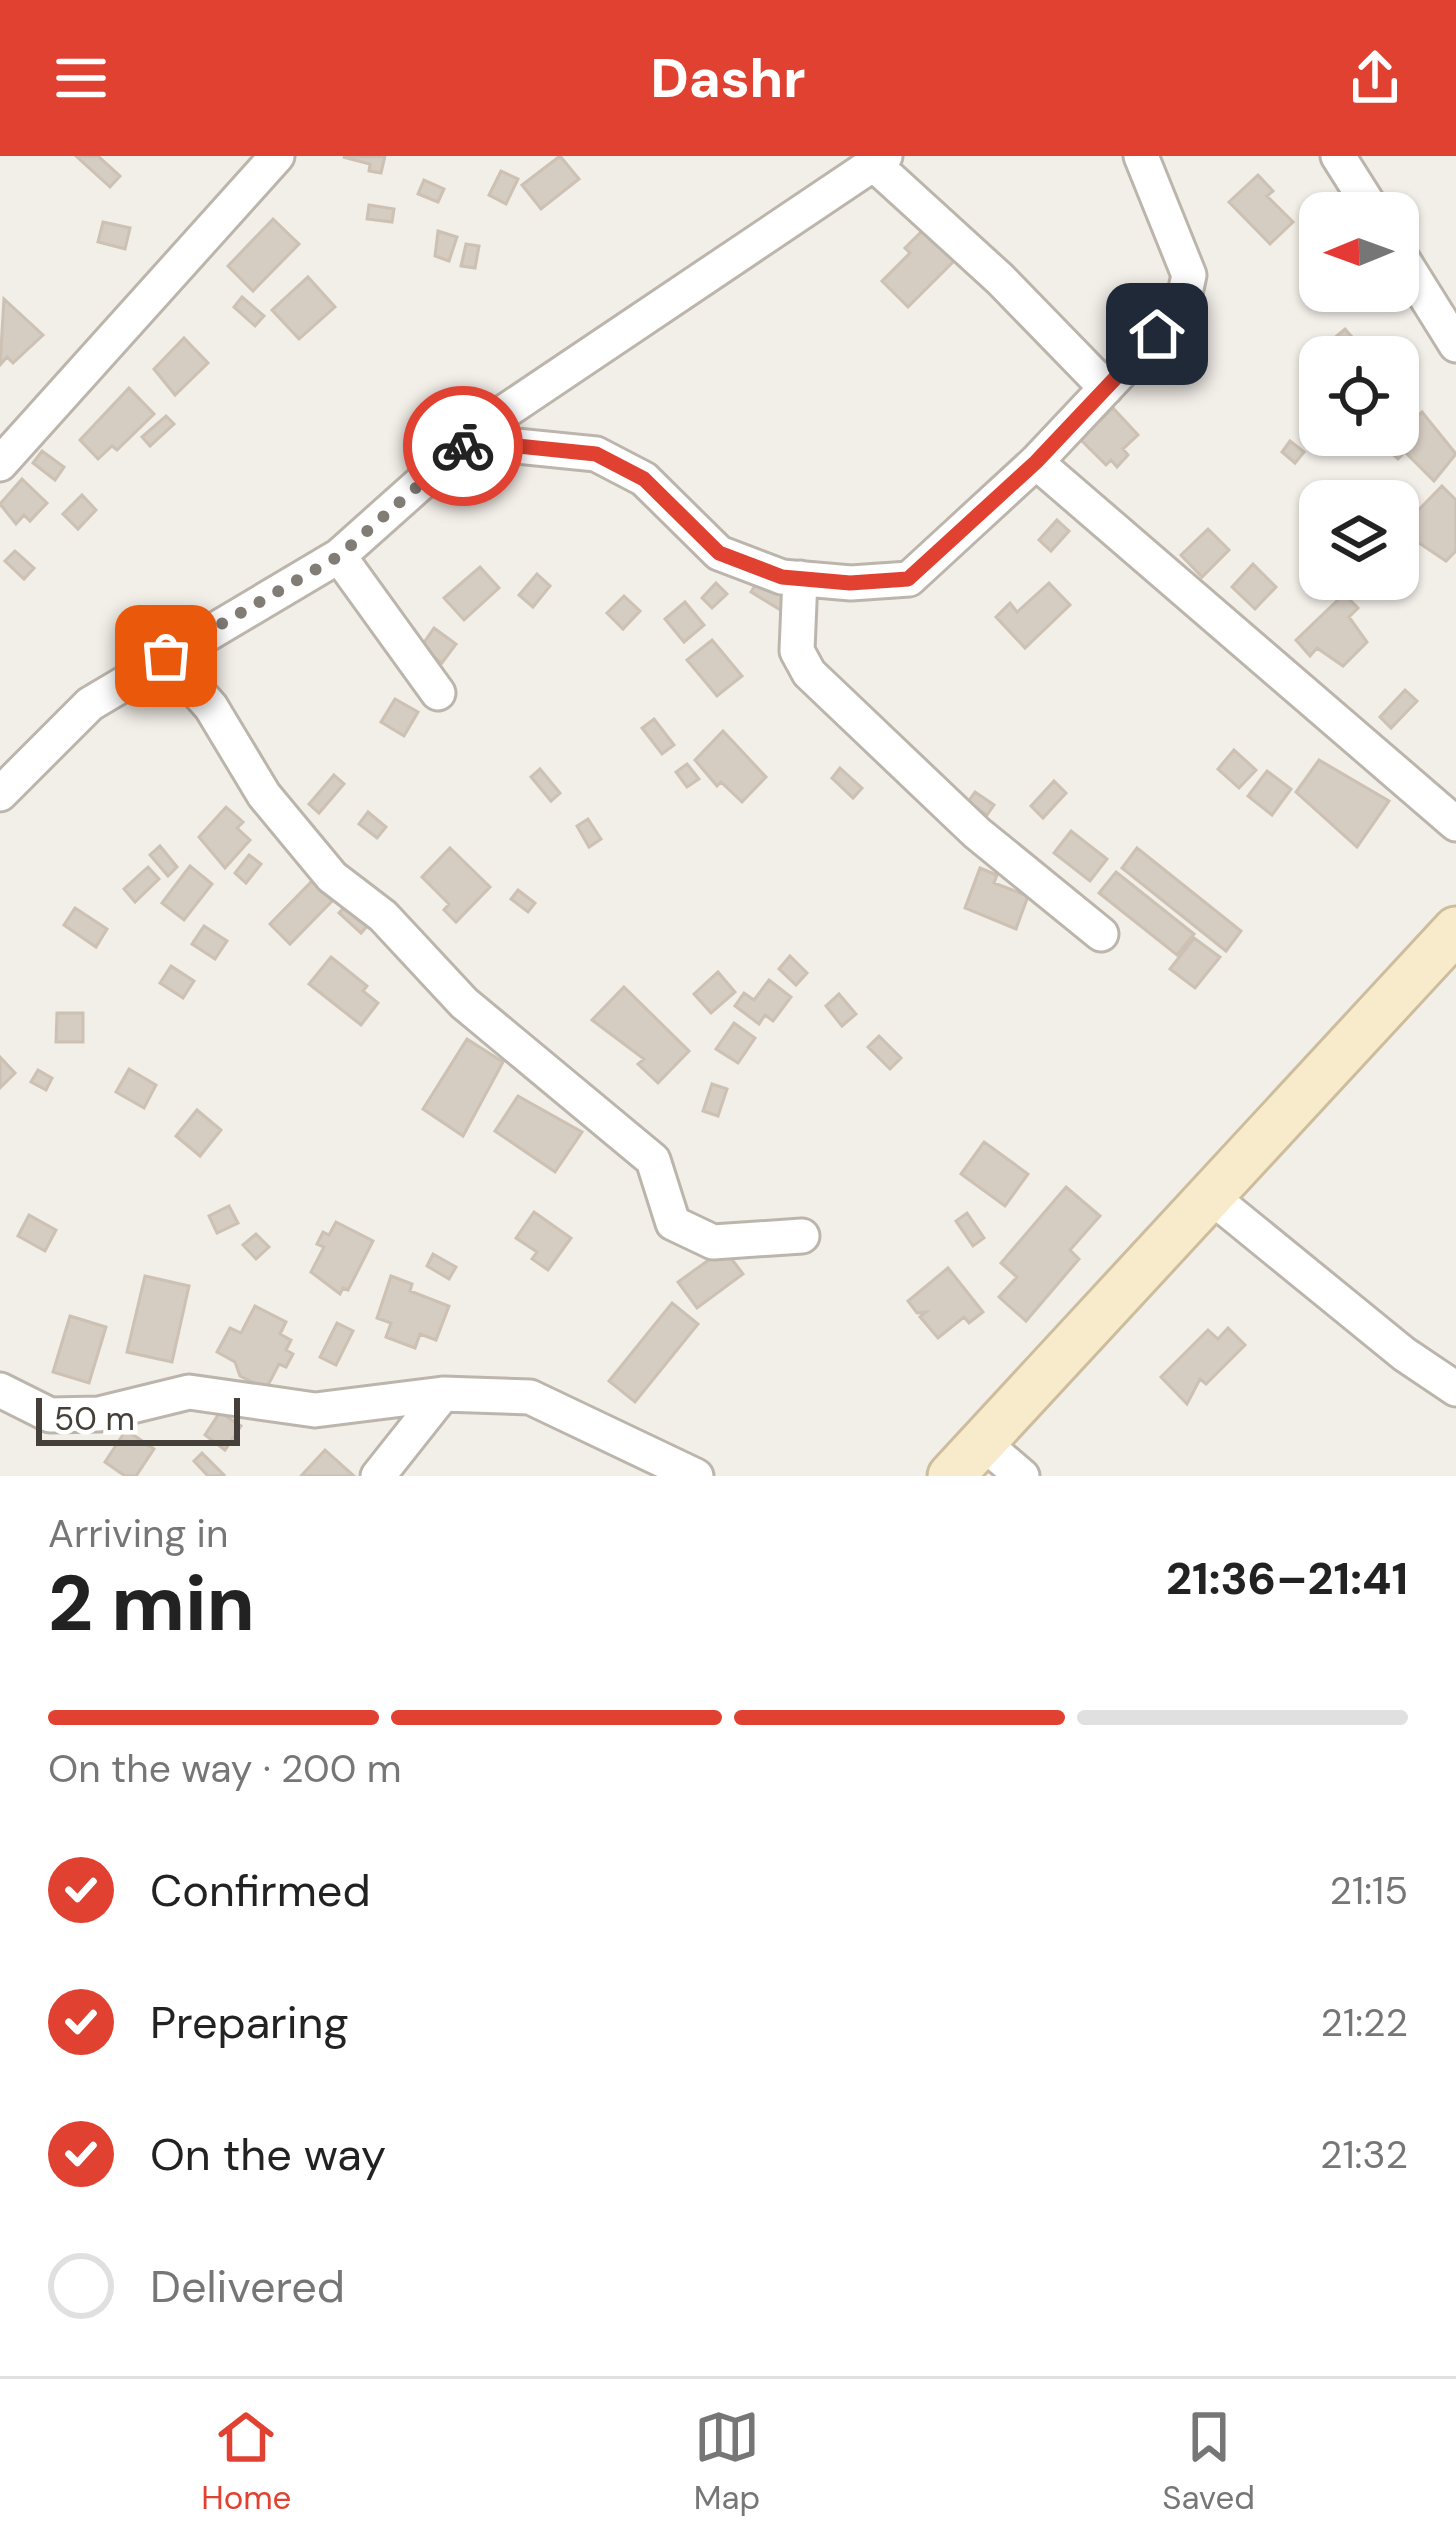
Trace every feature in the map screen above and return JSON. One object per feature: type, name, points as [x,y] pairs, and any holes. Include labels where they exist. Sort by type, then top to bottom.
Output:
[{"type":"street","points":[[6,442],[277,156]]},
{"type":"street","points":[[469,441],[596,454],[644,479],[719,553],[800,578],[908,579],[1036,462],[1182,307],[1189,275],[1141,156]]},
{"type":"street","points":[[1338,156],[1361,192]]},
{"type":"street","points":[[0,794],[90,704],[339,556],[469,441],[744,247],[880,160],[1106,388]]},
{"type":"street","points":[[1419,286],[1456,346]]},
{"type":"street","points":[[1036,462],[1456,824]]},
{"type":"street","points":[[339,556],[438,693]]},
{"type":"street","points":[[800,578],[797,651],[809,673],[977,833],[1101,934]]},
{"type":"street","points":[[166,656],[211,707],[264,795],[332,877],[383,916],[464,1003],[653,1160],[673,1223],[712,1242],[802,1236]]},
{"type":"street","points":[[951,1476],[1456,930]]},
{"type":"street","points":[[1209,1196],[1404,1354],[1456,1389]]},
{"type":"street","points":[[0,1390],[50,1415],[99,1414],[189,1392],[315,1410],[443,1394],[530,1397],[697,1476]]},
{"type":"street","points":[[378,1476],[443,1394]]},
{"type":"street","points":[[982,1442],[1022,1476]]},
{"type":"building","points":[[76,156],[98,156],[120,176],[110,187]]},
{"type":"building","points":[[385,156],[381,173],[369,171],[370,164],[343,157]]},
{"type":"building","points":[[560,156],[579,179],[541,209],[522,185]]},
{"type":"building","points":[[501,171],[518,179],[506,204],[489,195]]},
{"type":"building","points":[[1258,175],[1273,191],[1267,196],[1293,222],[1270,244],[1229,202]]},
{"type":"building","points":[[424,180],[444,189],[438,202],[418,194]]},
{"type":"building","points":[[369,205],[394,209],[392,222],[367,219]]},
{"type":"building","points":[[273,219],[299,244],[253,291],[228,266]]},
{"type":"building","points":[[103,222],[130,228],[125,249],[98,242]]},
{"type":"building","points":[[927,226],[958,257],[908,307],[882,281],[910,253],[905,248]]},
{"type":"building","points":[[438,231],[457,237],[449,261],[435,256]]},
{"type":"building","points":[[466,244],[479,246],[475,268],[461,266]]},
{"type":"building","points":[[308,277],[335,307],[299,339],[272,310]]},
{"type":"building","points":[[242,297],[264,316],[255,326],[234,307]]},
{"type":"building","points":[[4,299],[43,335],[13,363],[7,357],[0,365]]},
{"type":"building","points":[[184,338],[208,363],[175,395],[154,369]]},
{"type":"building","points":[[129,388],[154,414],[117,450],[112,446],[98,459],[80,440]]},
{"type":"building","points":[[1113,408],[1138,435],[1123,449],[1128,455],[1117,467],[1111,460],[1106,465],[1080,439]]},
{"type":"building","points":[[1422,412],[1456,454],[1434,481],[1409,456],[1419,456]]},
{"type":"building","points":[[166,416],[174,424],[150,446],[142,437]]},
{"type":"building","points":[[1290,441],[1301,456],[1295,463],[1282,452]]},
{"type":"building","points":[[42,451],[64,467],[55,480],[33,463]]},
{"type":"building","points":[[22,479],[47,503],[30,521],[24,515],[16,524],[0,504]]},
{"type":"building","points":[[1442,486],[1456,500],[1456,551],[1446,561],[1419,543],[1419,510]]},
{"type":"building","points":[[82,495],[96,510],[78,529],[63,514]]},
{"type":"building","points":[[1057,520],[1069,531],[1051,551],[1039,540]]},
{"type":"building","points":[[1208,529],[1229,550],[1202,577],[1181,555]]},
{"type":"building","points":[[15,551],[34,568],[24,579],[5,561]]},
{"type":"building","points":[[1253,564],[1276,587],[1255,609],[1232,587]]},
{"type":"building","points":[[480,567],[499,588],[464,620],[444,598]]},
{"type":"building","points":[[537,574],[550,586],[533,607],[519,595]]},
{"type":"building","points":[[761,576],[791,595],[782,611],[751,592]]},
{"type":"building","points":[[716,583],[727,594],[712,608],[702,598]]},
{"type":"building","points":[[1049,583],[1070,605],[1025,648],[996,617],[1010,603],[1017,612]]},
{"type":"building","points":[[624,596],[640,611],[623,629],[607,613]]},
{"type":"building","points":[[1338,600],[1350,600],[1358,608],[1349,617],[1367,642],[1343,666],[1317,648],[1310,656],[1296,640]]},
{"type":"building","points":[[685,602],[704,625],[684,642],[665,619]]},
{"type":"building","points":[[434,628],[456,644],[442,663],[421,647]]},
{"type":"building","points":[[712,640],[742,676],[717,696],[687,660]]},
{"type":"building","points":[[1405,690],[1417,701],[1391,728],[1380,717]]},
{"type":"building","points":[[395,699],[418,712],[404,736],[381,722]]},
{"type":"building","points":[[654,719],[674,745],[662,754],[642,728]]},
{"type":"building","points":[[723,731],[766,777],[742,802],[721,782],[717,786],[695,760]]},
{"type":"building","points":[[1234,750],[1256,770],[1239,788],[1218,769]]},
{"type":"building","points":[[1319,760],[1389,801],[1357,847],[1296,792]]},
{"type":"building","points":[[687,764],[699,779],[687,787],[676,772]]},
{"type":"building","points":[[840,768],[862,788],[853,798],[832,778]]},
{"type":"building","points":[[540,769],[560,793],[551,801],[531,777]]},
{"type":"building","points":[[1267,771],[1291,789],[1272,815],[1248,796]]},
{"type":"building","points":[[334,775],[344,784],[319,813],[309,804]]},
{"type":"building","points":[[1054,781],[1066,793],[1043,818],[1031,806]]},
{"type":"building","points":[[975,792],[994,805],[987,815],[968,802]]},
{"type":"building","points":[[226,807],[243,822],[237,828],[250,840],[225,868],[199,837]]},
{"type":"building","points":[[368,812],[386,827],[377,838],[359,824]]},
{"type":"building","points":[[588,819],[601,839],[589,847],[577,826]]},
{"type":"building","points":[[1071,831],[1107,859],[1090,881],[1054,853]]},
{"type":"building","points":[[160,846],[177,867],[168,876],[150,855]]},
{"type":"building","points":[[450,848],[490,887],[456,922],[444,910],[449,904],[422,877]]},
{"type":"building","points":[[1137,848],[1241,931],[1226,951],[1122,868]]},
{"type":"building","points":[[249,855],[261,864],[246,883],[235,873]]},
{"type":"building","points":[[190,866],[212,884],[184,920],[162,903]]},
{"type":"building","points":[[148,867],[159,879],[135,902],[124,889]]},
{"type":"building","points":[[980,868],[997,875],[994,883],[1028,896],[1016,929],[965,908]]},
{"type":"building","points":[[1116,872],[1194,934],[1177,955],[1099,893]]},
{"type":"building","points":[[317,876],[337,896],[290,944],[270,924]]},
{"type":"building","points":[[518,890],[535,903],[528,912],[511,899]]},
{"type":"building","points":[[354,897],[375,917],[361,933],[339,913]]},
{"type":"building","points":[[75,908],[107,929],[96,947],[64,925]]},
{"type":"building","points":[[204,926],[227,941],[215,959],[192,944]]},
{"type":"building","points":[[1194,938],[1220,957],[1195,988],[1170,969]]},
{"type":"building","points":[[790,956],[807,973],[796,985],[779,969]]},
{"type":"building","points":[[331,957],[367,986],[363,991],[378,1003],[361,1025],[309,984]]},
{"type":"building","points":[[171,966],[194,981],[183,998],[160,983]]},
{"type":"building","points":[[718,972],[735,992],[711,1013],[694,994]]},
{"type":"building","points":[[769,980],[791,997],[773,1021],[765,1015],[759,1024],[735,1006],[744,993],[754,1000]]},
{"type":"building","points":[[624,987],[689,1051],[658,1083],[638,1064],[644,1059],[592,1020]]},
{"type":"building","points":[[839,994],[856,1014],[842,1026],[826,1006]]},
{"type":"building","points":[[57,1013],[83,1013],[83,1042],[56,1042]]},
{"type":"building","points":[[734,1023],[755,1038],[738,1063],[716,1049]]},
{"type":"building","points":[[879,1036],[901,1058],[890,1069],[868,1047]]},
{"type":"building","points":[[467,1039],[503,1062],[463,1136],[423,1109]]},
{"type":"building","points":[[0,1057],[15,1073],[0,1088]]},
{"type":"building","points":[[129,1069],[156,1085],[144,1108],[116,1092]]},
{"type":"building","points":[[38,1070],[52,1078],[46,1090],[31,1082]]},
{"type":"building","points":[[712,1084],[727,1089],[718,1116],[703,1111]]},
{"type":"building","points":[[518,1096],[582,1132],[555,1172],[495,1131]]},
{"type":"building","points":[[197,1110],[221,1130],[200,1156],[176,1136]]},
{"type":"building","points":[[984,1142],[1028,1174],[1005,1206],[961,1174]]},
{"type":"building","points":[[1066,1187],[1100,1216],[1070,1250],[1079,1259],[1026,1321],[999,1297],[1017,1277],[1001,1263]]},
{"type":"building","points":[[229,1206],[238,1223],[217,1233],[209,1216]]},
{"type":"building","points":[[534,1212],[571,1238],[548,1270],[532,1259],[537,1252],[516,1238]]},
{"type":"building","points":[[967,1213],[984,1238],[973,1246],[956,1221]]},
{"type":"building","points":[[29,1215],[56,1230],[45,1251],[18,1236]]},
{"type":"building","points":[[336,1222],[373,1241],[348,1290],[343,1288],[340,1294],[311,1272],[324,1247],[317,1244],[323,1232],[329,1235]]},
{"type":"building","points":[[256,1234],[269,1247],[256,1259],[243,1245]]},
{"type":"building","points":[[724,1249],[743,1274],[697,1308],[678,1282]]},
{"type":"building","points":[[433,1254],[456,1267],[449,1279],[427,1266]]},
{"type":"building","points":[[948,1268],[983,1312],[969,1323],[964,1317],[938,1338],[920,1317],[926,1312],[917,1313],[908,1301]]},
{"type":"building","points":[[145,1276],[189,1286],[172,1362],[127,1352]]},
{"type":"building","points":[[391,1276],[412,1284],[410,1291],[449,1306],[436,1340],[420,1334],[415,1348],[386,1337],[391,1323],[377,1318]]},
{"type":"building","points":[[672,1303],[698,1324],[635,1402],[609,1381]]},
{"type":"building","points":[[255,1306],[286,1322],[280,1334],[291,1340],[286,1350],[293,1354],[286,1367],[279,1364],[266,1389],[240,1376],[235,1362],[217,1352],[230,1328],[241,1333]]},
{"type":"building","points":[[70,1316],[106,1327],[89,1383],[53,1372]]},
{"type":"building","points":[[337,1323],[353,1331],[336,1365],[320,1357]]},
{"type":"building","points":[[1228,1328],[1245,1345],[1206,1384],[1200,1379],[1187,1404],[1161,1377],[1208,1330],[1218,1339]]},
{"type":"building","points":[[220,1412],[241,1426],[225,1450],[205,1435]]},
{"type":"building","points":[[126,1430],[154,1449],[136,1476],[125,1476],[105,1462]]},
{"type":"building","points":[[325,1450],[354,1476],[301,1476]]},
{"type":"building","points":[[202,1453],[223,1476],[208,1476],[194,1461]]},
{"type":"way so far","points":[[166,656],[237,620],[339,556],[463,446]]},
{"type":"route","points":[[463,446],[469,441],[537,445],[596,454],[644,479],[719,553],[782,577],[850,583],[908,579],[1036,462],[1157,334]]}]
